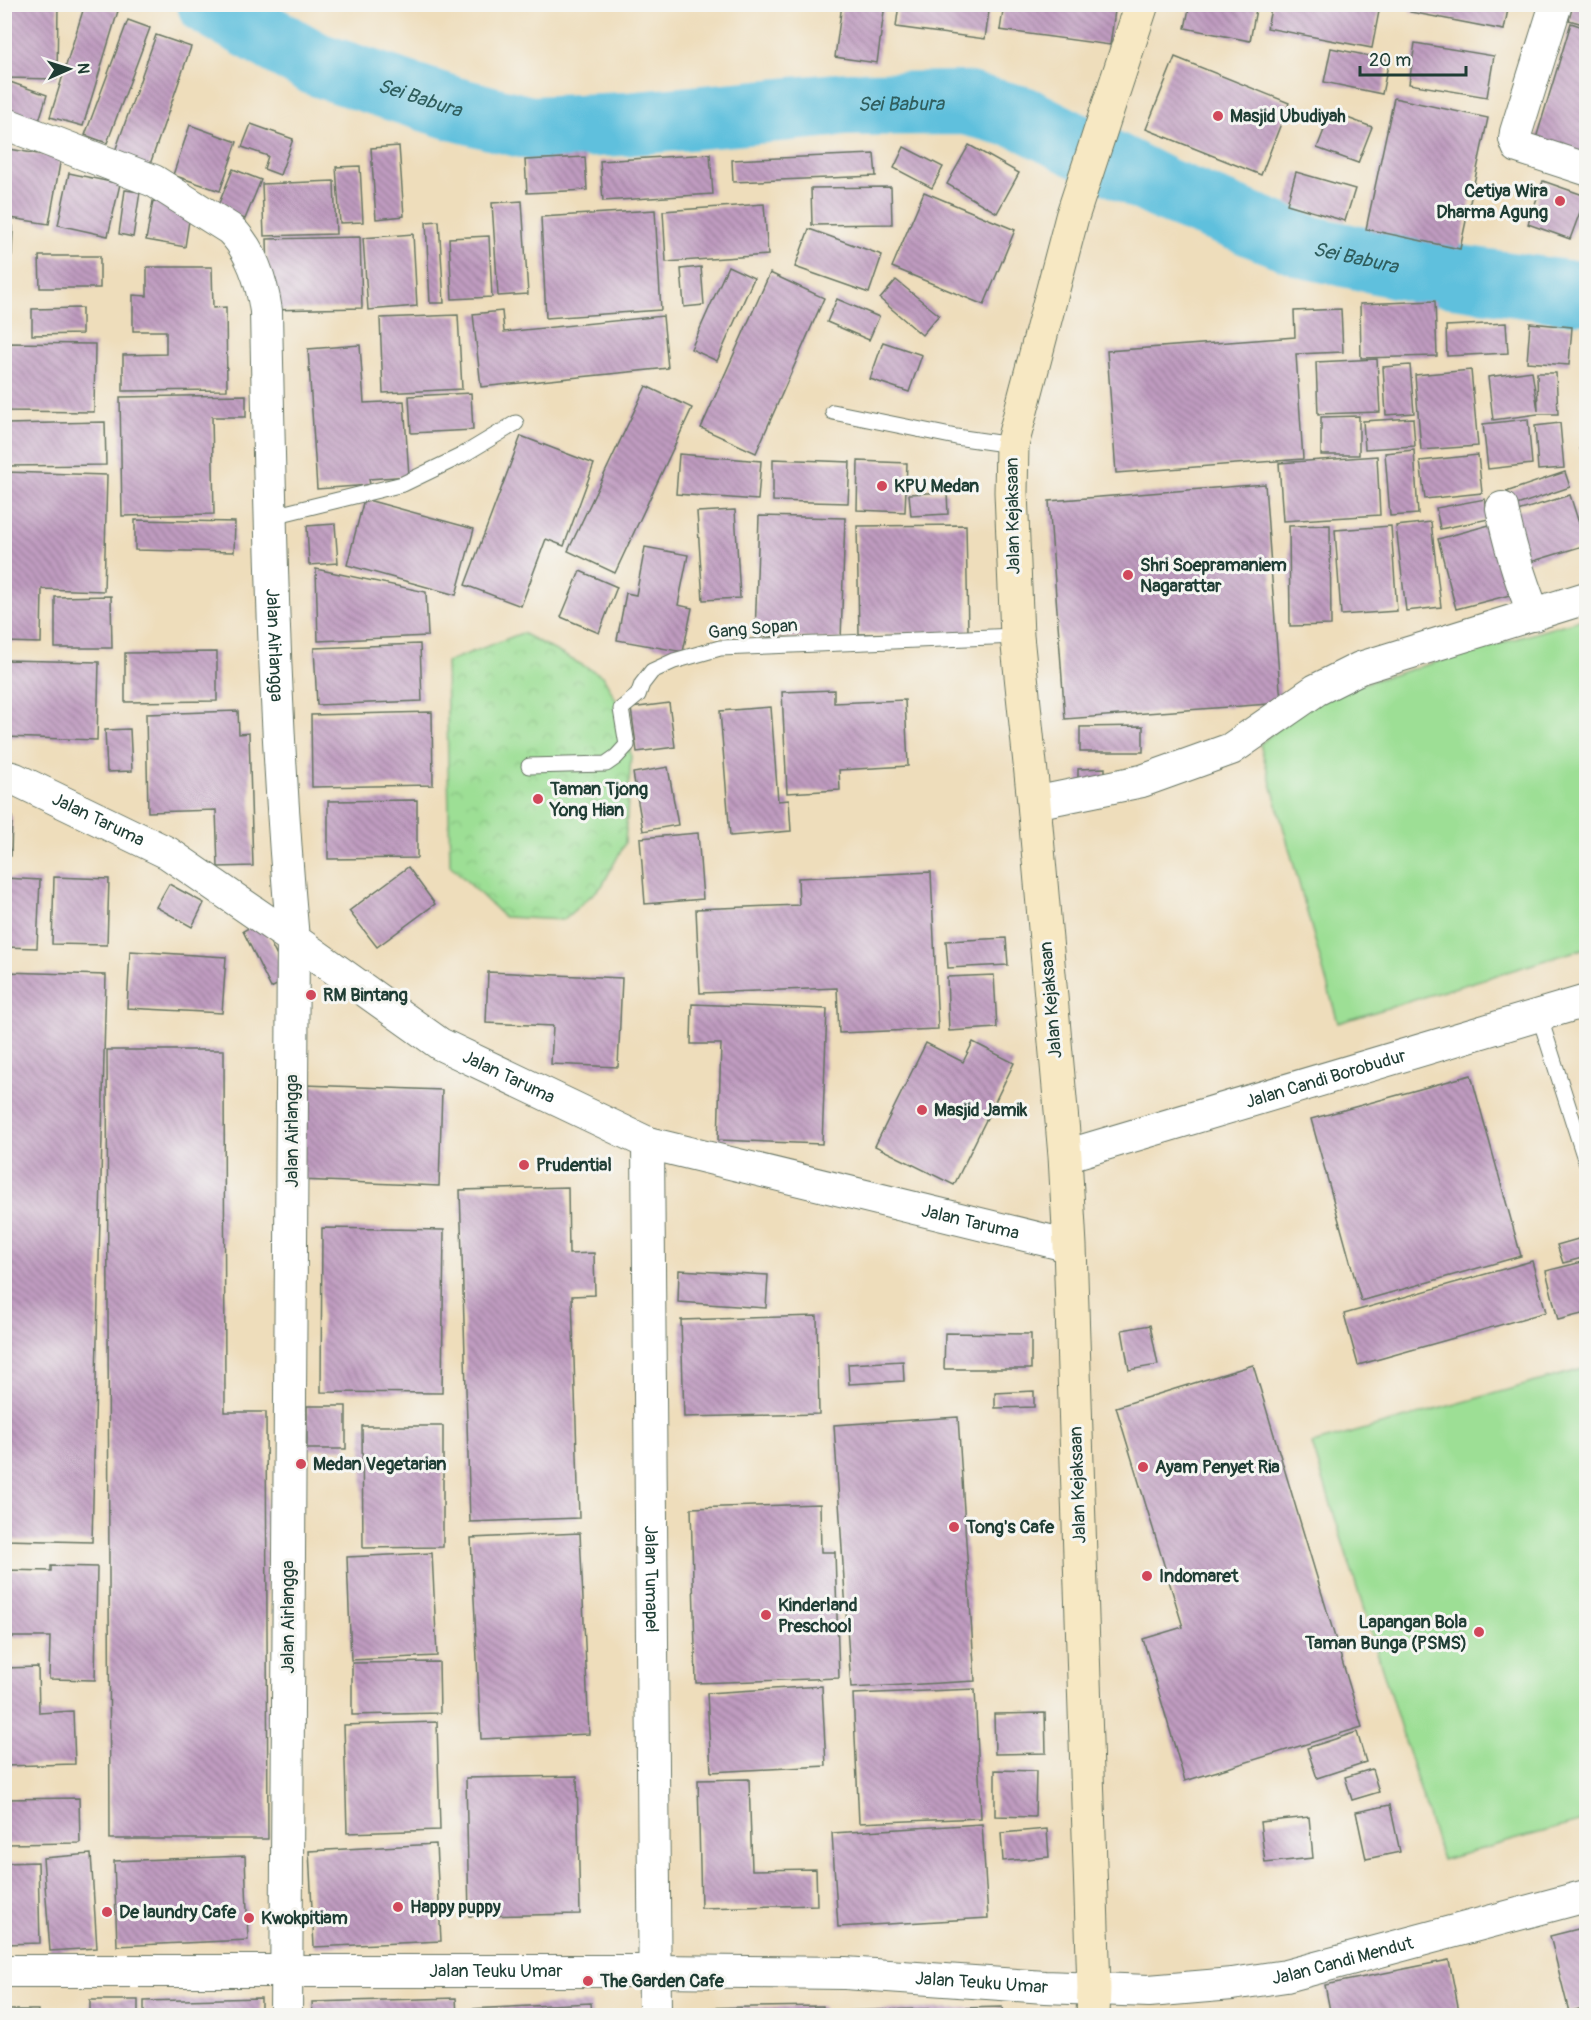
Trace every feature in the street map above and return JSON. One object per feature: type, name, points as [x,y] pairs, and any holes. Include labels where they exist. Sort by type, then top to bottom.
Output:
[{"type":"main road","name":"Jalan Kejaksaan","points":[[1093,2002],[1070,1246],[1065,1156],[1017,636],[1011,492],[1012,445],[1072,217],[1142,4]]},
{"type":"street","points":[[1556,4],[1516,132],[1516,144],[1518,147],[1587,169]]},
{"type":"street","name":"Jalan Airlangga","points":[[4,123],[154,181],[230,228],[247,251],[263,290],[266,311],[269,517],[286,861],[293,939],[286,2016]]},
{"type":"street","points":[[1502,508],[1507,539],[1534,615]]},
{"type":"street","points":[[1034,803],[1142,781],[1231,749],[1316,690],[1360,668],[1587,598]]},
{"type":"street","name":"Jalan Taruma","points":[[4,776],[15,779],[168,853],[440,1044],[648,1143],[1070,1246]]},
{"type":"street","name":"Jalan Candi Borobudur","points":[[1065,1156],[1587,1000]]},
{"type":"street","name":"Jalan Tumapel","points":[[648,1143],[655,2016]]},
{"type":"street","name":"Jalan Candi Mendut","points":[[1093,2002],[1149,1991],[1232,1984],[1286,1976],[1587,1896]]},
{"type":"street","name":"Jalan Teuku Umar","points":[[4,1971],[845,1973],[1045,1987],[1093,2002]]},
{"type":"lane","points":[[833,412],[956,437],[1012,445]]},
{"type":"lane","points":[[269,517],[403,484],[461,456],[516,423]]},
{"type":"lane","name":"Gang Sopan","points":[[529,766],[606,764],[627,745],[621,709],[638,694],[652,671],[674,661],[720,648],[1017,636]]},
{"type":"lane","points":[[1539,1015],[1587,1162]]},
{"type":"green space","points":[[1586,618],[1586,948],[1338,1023],[1260,744],[1314,698]]},
{"type":"green space","name":"Taman Tjong Yong Hian","points":[[522,633],[603,676],[621,709],[631,755],[625,843],[602,886],[563,920],[504,917],[450,865],[446,662]]},
{"type":"green space","name":"Lapangan Bola Taman Bunga (PSMS)","points":[[1586,1368],[1586,1820],[1442,1860],[1312,1444]]},
{"type":"building","points":[[4,4],[58,4],[57,79],[4,78]]},
{"type":"building","points":[[85,4],[95,4],[118,11],[83,126],[50,117]]},
{"type":"building","points":[[842,4],[885,4],[877,63],[835,57]]},
{"type":"building","points":[[899,4],[990,4],[985,39],[896,27]]},
{"type":"building","points":[[1004,4],[1116,4],[1110,45],[1000,30]]},
{"type":"building","points":[[1190,4],[1257,4],[1250,41],[1185,28]]},
{"type":"building","points":[[1272,4],[1380,6],[1372,48],[1267,28]]},
{"type":"building","points":[[1411,4],[1509,4],[1504,30],[1410,12]]},
{"type":"building","points":[[1573,4],[1586,4],[1586,25],[1569,20]]},
{"type":"building","points":[[128,20],[150,28],[107,143],[85,135]]},
{"type":"building","points":[[1571,23],[1586,28],[1586,161],[1534,145]]},
{"type":"building","points":[[156,35],[191,47],[148,170],[113,157]]},
{"type":"building","points":[[1415,43],[1494,56],[1487,97],[1409,84]]},
{"type":"building","points":[[1331,48],[1389,60],[1382,94],[1324,82]]},
{"type":"building","name":"Masjid Ubudiyah","points":[[1175,57],[1289,103],[1261,175],[1146,129]]},
{"type":"building","points":[[10,82],[47,95],[39,121],[4,109],[4,97]]},
{"type":"building","points":[[1394,98],[1488,118],[1460,249],[1366,229]]},
{"type":"building","points":[[1331,112],[1372,127],[1358,163],[1317,148]]},
{"type":"building","points":[[251,124],[293,139],[280,175],[264,169],[268,156],[242,147]]},
{"type":"building","points":[[190,125],[237,142],[220,191],[173,175]]},
{"type":"building","points":[[969,145],[1019,173],[997,213],[947,184]]},
{"type":"building","points":[[399,146],[404,216],[376,219],[371,148]]},
{"type":"building","points":[[904,147],[943,167],[932,188],[894,168]]},
{"type":"building","points":[[4,148],[61,158],[49,224],[4,217]]},
{"type":"building","points":[[710,154],[713,194],[603,201],[600,161]]},
{"type":"building","points":[[874,154],[876,176],[733,182],[732,160]]},
{"type":"building","points":[[585,157],[587,190],[527,193],[525,160]]},
{"type":"building","points":[[360,166],[363,222],[340,223],[336,167]]},
{"type":"building","points":[[233,169],[261,180],[245,219],[217,208]]},
{"type":"building","points":[[1296,172],[1355,189],[1345,221],[1287,204]]},
{"type":"building","points":[[69,173],[120,184],[108,236],[58,225]]},
{"type":"building","points":[[334,181],[336,234],[264,236],[262,184]]},
{"type":"building","points":[[1543,181],[1586,196],[1570,239],[1528,224]]},
{"type":"building","points":[[891,187],[892,224],[812,225],[811,188]]},
{"type":"building","points":[[125,190],[140,192],[133,237],[119,234]]},
{"type":"building","points":[[924,192],[1015,230],[984,305],[892,267]]},
{"type":"building","points":[[153,201],[191,207],[185,247],[146,240]]},
{"type":"building","points":[[522,201],[528,294],[498,296],[492,203]]},
{"type":"building","points":[[764,204],[768,255],[666,262],[663,211]]},
{"type":"building","points":[[655,210],[661,310],[546,318],[541,217]]},
{"type":"building","points":[[439,221],[444,303],[430,303],[426,222]]},
{"type":"building","points":[[4,226],[13,226],[12,255],[4,255]]},
{"type":"building","points":[[809,229],[882,255],[869,293],[795,267]]},
{"type":"building","points":[[413,234],[417,306],[368,310],[363,238]]},
{"type":"building","points":[[489,236],[492,297],[452,299],[449,238]]},
{"type":"building","points":[[360,237],[362,308],[269,310],[267,239]]},
{"type":"building","points":[[39,256],[100,256],[100,288],[40,288]]},
{"type":"building","points":[[728,266],[754,278],[717,361],[691,349]]},
{"type":"building","points":[[147,267],[212,267],[213,308],[226,307],[227,390],[123,391],[123,355],[166,354],[166,331],[133,331],[133,295],[147,296]]},
{"type":"building","points":[[701,267],[704,305],[684,307],[681,269]]},
{"type":"building","points":[[770,273],[824,298],[756,453],[701,428]]},
{"type":"building","points":[[896,280],[939,315],[922,335],[880,299]]},
{"type":"building","points":[[837,299],[879,317],[869,340],[827,322]]},
{"type":"building","points":[[1435,301],[1437,356],[1361,358],[1360,304]]},
{"type":"building","points":[[82,308],[82,334],[32,335],[32,309]]},
{"type":"building","points":[[1341,309],[1343,352],[1296,354],[1303,459],[1116,473],[1107,351],[1295,337],[1294,311]]},
{"type":"building","points":[[502,311],[504,332],[663,316],[668,368],[481,387],[473,314]]},
{"type":"building","points":[[458,315],[462,389],[383,393],[380,318]]},
{"type":"building","points":[[1506,323],[1508,353],[1447,356],[1446,326]]},
{"type":"building","points":[[1530,323],[1572,327],[1569,365],[1527,362]]},
{"type":"building","points":[[883,342],[922,355],[909,392],[870,379]]},
{"type":"building","points":[[4,343],[95,344],[94,412],[4,411]]},
{"type":"building","points":[[360,345],[364,403],[404,401],[409,476],[369,479],[370,485],[317,489],[308,349]]},
{"type":"building","points":[[1377,359],[1380,412],[1318,414],[1316,362]]},
{"type":"building","points":[[1410,365],[1414,413],[1386,415],[1383,367]]},
{"type":"building","points":[[1471,370],[1478,446],[1421,450],[1415,375]]},
{"type":"building","points":[[1532,371],[1538,411],[1537,373],[1556,373],[1558,414],[1538,414],[1493,420],[1488,377]]},
{"type":"building","points":[[646,386],[692,408],[615,573],[568,551]]},
{"type":"building","points":[[471,393],[473,430],[411,433],[409,396]]},
{"type":"building","points":[[246,395],[246,417],[212,417],[214,514],[122,516],[120,397]]},
{"type":"building","points":[[1359,416],[1359,455],[1321,455],[1321,417]]},
{"type":"building","points":[[1413,418],[1415,446],[1365,449],[1363,421]]},
{"type":"building","points":[[1528,419],[1532,464],[1488,469],[1483,424]]},
{"type":"building","points":[[105,422],[106,465],[5,466],[5,424]]},
{"type":"building","points":[[1560,423],[1564,468],[1538,470],[1535,426]]},
{"type":"building","points":[[521,436],[594,464],[564,546],[546,539],[521,606],[465,585]]},
{"type":"building","points":[[1586,447],[1586,468],[1580,448]]},
{"type":"building","points":[[1414,450],[1418,514],[1390,516],[1385,453]]},
{"type":"building","points":[[679,454],[761,461],[758,500],[676,494]]},
{"type":"building","points":[[1478,455],[1482,493],[1425,499],[1420,461]]},
{"type":"building","points":[[1377,456],[1380,515],[1283,521],[1279,463]]},
{"type":"building","points":[[773,459],[850,462],[848,503],[773,501]]},
{"type":"building","name":"KPU Medan","points":[[858,461],[907,463],[905,512],[857,510]]},
{"type":"building","points":[[4,472],[107,475],[104,591],[42,589],[41,643],[4,642]]},
{"type":"building","points":[[1565,472],[1570,487],[1511,507],[1506,492]]},
{"type":"building","points":[[1265,484],[1281,703],[1065,719],[1049,501]]},
{"type":"building","points":[[947,492],[948,514],[911,516],[909,494]]},
{"type":"building","points":[[1570,495],[1586,545],[1527,563],[1511,513]]},
{"type":"building","points":[[364,499],[474,529],[456,595],[347,565]]},
{"type":"building","points":[[1485,499],[1489,519],[1440,529],[1436,508]]},
{"type":"building","points":[[735,510],[740,598],[703,600],[697,512]]},
{"type":"building","points":[[759,516],[845,518],[841,640],[755,636]]},
{"type":"building","points":[[135,520],[235,522],[234,552],[135,550]]},
{"type":"building","points":[[1431,522],[1441,607],[1406,611],[1396,526]]},
{"type":"building","points":[[335,524],[338,563],[309,565],[307,526]]},
{"type":"building","points":[[1493,524],[1510,595],[1456,609],[1438,539]]},
{"type":"building","points":[[966,525],[968,632],[859,634],[857,526]]},
{"type":"building","points":[[1330,525],[1331,625],[1290,626],[1289,526]]},
{"type":"building","points":[[1391,526],[1397,611],[1341,615],[1335,530]]},
{"type":"building","points":[[645,547],[688,555],[678,605],[692,608],[683,652],[617,640],[626,593],[636,595]]},
{"type":"building","points":[[316,569],[426,592],[428,636],[318,641]]},
{"type":"building","points":[[580,571],[617,587],[599,633],[561,617]]},
{"type":"building","points":[[111,596],[112,648],[55,648],[55,597]]},
{"type":"building","points":[[420,644],[422,701],[317,705],[314,648]]},
{"type":"building","points":[[217,652],[217,701],[125,702],[125,653]]},
{"type":"building","points":[[4,660],[99,662],[97,740],[4,737]]},
{"type":"building","points":[[834,690],[834,703],[905,700],[908,766],[839,770],[840,790],[787,793],[782,692]]},
{"type":"building","points":[[669,703],[675,747],[637,752],[631,708]]},
{"type":"building","points":[[771,707],[778,801],[789,800],[791,831],[730,836],[720,711]]},
{"type":"building","points":[[238,711],[239,734],[249,733],[253,866],[218,867],[216,810],[148,812],[146,714]]},
{"type":"building","points":[[432,712],[433,785],[312,787],[311,715]]},
{"type":"building","points":[[1143,726],[1143,752],[1080,752],[1080,727]]},
{"type":"building","points":[[130,729],[132,771],[107,772],[105,730]]},
{"type":"building","points":[[668,767],[678,825],[643,831],[633,773]]},
{"type":"building","points":[[1105,768],[1105,783],[1078,784],[1078,769]]},
{"type":"building","points":[[417,800],[417,858],[328,859],[328,801]]},
{"type":"building","points":[[4,815],[12,816],[11,856],[4,855]]},
{"type":"building","points":[[698,833],[703,899],[645,904],[640,838]]},
{"type":"building","points":[[408,867],[435,904],[377,947],[349,911]]},
{"type":"building","points":[[931,872],[938,1029],[839,1033],[837,988],[700,993],[696,909],[799,905],[798,878]]},
{"type":"building","points":[[54,877],[109,879],[107,945],[52,944]]},
{"type":"building","points":[[4,878],[40,880],[37,948],[4,947]]},
{"type":"building","points":[[169,884],[204,903],[192,927],[156,907]]},
{"type":"building","points":[[260,922],[288,979],[271,988],[243,931]]},
{"type":"building","points":[[1006,938],[1008,965],[948,968],[946,941]]},
{"type":"building","points":[[130,951],[226,957],[222,1013],[127,1008]]},
{"type":"building","points":[[4,972],[106,975],[92,1542],[4,1540]]},
{"type":"building","points":[[488,972],[622,978],[618,1067],[551,1064],[553,1026],[486,1023]]},
{"type":"building","points":[[994,975],[997,1028],[949,1031],[947,977]]},
{"type":"building","points":[[692,1004],[827,1009],[822,1144],[718,1140],[721,1044],[691,1044]]},
{"type":"building","points":[[973,1042],[1014,1063],[954,1185],[875,1146],[926,1043],[963,1062]]},
{"type":"building","points":[[107,1050],[224,1050],[225,1412],[266,1412],[268,1839],[110,1839]]},
{"type":"building","points":[[1471,1075],[1521,1256],[1361,1301],[1311,1119]]},
{"type":"building","points":[[305,1085],[442,1090],[439,1186],[301,1180]]},
{"type":"building","points":[[568,1187],[569,1254],[594,1253],[595,1295],[572,1296],[579,1518],[470,1522],[460,1190]]},
{"type":"building","points":[[322,1228],[444,1230],[442,1393],[321,1392]]},
{"type":"building","points":[[1585,1237],[1586,1257],[1563,1263],[1557,1245]]},
{"type":"building","points":[[1532,1261],[1546,1312],[1358,1365],[1344,1314]]},
{"type":"building","points":[[1586,1261],[1586,1313],[1558,1320],[1546,1271]]},
{"type":"building","points":[[679,1270],[768,1275],[766,1308],[678,1302]]},
{"type":"building","points":[[817,1316],[819,1414],[684,1417],[681,1320]]},
{"type":"building","points":[[1150,1325],[1158,1365],[1129,1370],[1122,1330]]},
{"type":"building","points":[[945,1333],[1031,1334],[1031,1369],[944,1369]]},
{"type":"building","points":[[903,1361],[904,1381],[849,1384],[848,1364]]},
{"type":"building","points":[[1253,1365],[1362,1727],[1185,1781],[1143,1639],[1183,1627],[1116,1407]]},
{"type":"building","points":[[1034,1391],[1034,1407],[995,1408],[995,1393]]},
{"type":"building","points":[[307,1406],[346,1406],[346,1449],[307,1449]]},
{"type":"building","points":[[958,1417],[975,1681],[851,1688],[834,1425]]},
{"type":"building","points":[[362,1426],[443,1426],[443,1547],[363,1548]]},
{"type":"building","name":"Kinderland Preschool","points":[[820,1504],[821,1552],[835,1552],[839,1678],[696,1683],[691,1508]]},
{"type":"building","points":[[580,1533],[589,1734],[481,1739],[471,1538]]},
{"type":"building","points":[[432,1553],[437,1656],[351,1660],[347,1557]]},
{"type":"building","points":[[51,1566],[97,1567],[95,1680],[49,1679],[50,1637],[4,1637],[4,1570],[51,1571]]},
{"type":"building","points":[[439,1662],[440,1713],[352,1715],[352,1663]]},
{"type":"building","points":[[38,1667],[39,1713],[73,1711],[75,1764],[4,1766],[4,1668]]},
{"type":"building","points":[[822,1686],[826,1766],[711,1772],[707,1693]]},
{"type":"building","points":[[975,1689],[981,1818],[859,1823],[853,1694]]},
{"type":"building","points":[[1045,1713],[1046,1753],[995,1754],[994,1714]]},
{"type":"building","points":[[437,1722],[440,1830],[347,1833],[344,1725]]},
{"type":"building","points":[[1357,1732],[1366,1762],[1317,1778],[1307,1748]]},
{"type":"building","points":[[1372,1769],[1379,1792],[1352,1800],[1345,1777]]},
{"type":"building","points":[[995,1770],[1036,1771],[1035,1817],[995,1816]]},
{"type":"building","points":[[577,1776],[580,1914],[469,1916],[466,1778]]},
{"type":"building","points":[[749,1779],[752,1870],[816,1869],[817,1905],[701,1908],[698,1780]]},
{"type":"building","points":[[79,1798],[80,1843],[4,1844],[4,1799]]},
{"type":"building","points":[[1390,1805],[1400,1852],[1366,1859],[1356,1812]]},
{"type":"building","points":[[1309,1817],[1313,1858],[1265,1863],[1260,1822]]},
{"type":"building","points":[[982,1824],[988,1918],[838,1927],[832,1833]]},
{"type":"building","points":[[1047,1829],[1049,1857],[1003,1861],[1001,1833]]},
{"type":"building","points":[[436,1844],[441,1941],[314,1947],[309,1851]]},
{"type":"building","points":[[91,1854],[97,1948],[50,1951],[43,1858]]},
{"type":"building","points":[[245,1856],[248,1940],[117,1946],[114,1861]]},
{"type":"building","points":[[38,1862],[40,1943],[4,1944],[4,1863]]},
{"type":"building","points":[[1586,1927],[1586,2007],[1569,2012],[1550,1936]]},
{"type":"building","points":[[1449,1960],[1460,2016],[1331,2016],[1325,1985]]},
{"type":"building","points":[[261,1998],[261,2016],[144,2016],[144,2001]]},
{"type":"building","points":[[456,1998],[457,2016],[313,2016],[312,2002]]},
{"type":"building","points":[[90,2000],[138,2000],[138,2016],[90,2016]]},
{"type":"building","points":[[591,2003],[592,2016],[470,2016],[469,2009]]},
{"type":"building","points":[[823,2006],[823,2016],[692,2016],[691,2008]]},
{"type":"building","points":[[1002,2007],[1003,2016],[838,2016],[838,2011]]},
{"type":"building","points":[[6,2010],[38,2010],[38,2016],[6,2016]]},
{"type":"waterway","name":"Sei Babura","points":[[209,4],[316,64],[452,108],[530,128],[625,124],[847,104],[964,103],[1023,118],[1165,190],[1308,247],[1418,271],[1566,292],[1586,292]]},
{"type":"place","name":"Masjid Ubudiyah","points":[[1218,116]]},
{"type":"place","name":"Cetiya Wira Dharma Agung","points":[[1560,201]]},
{"type":"place","name":"KPU Medan","points":[[882,486]]},
{"type":"place","name":"Shri Soepramaniem Nagarattar","points":[[1128,575]]},
{"type":"place","name":"Taman Tjong Yong Hian","points":[[538,799]]},
{"type":"place","name":"RM Bintang","points":[[311,995]]},
{"type":"place","name":"Masjid Jamik","points":[[922,1110]]},
{"type":"place","name":"Prudential","points":[[524,1165]]},
{"type":"place","name":"Medan Vegetarian","points":[[301,1464]]},
{"type":"place","name":"Ayam Penyet Ria","points":[[1143,1467]]},
{"type":"place","name":"Tong's Cafe","points":[[954,1527]]},
{"type":"place","name":"Indomaret","points":[[1147,1576]]},
{"type":"place","name":"Kinderland Preschool","points":[[766,1615]]},
{"type":"place","name":"Lapangan Bola Taman Bunga (PSMS)","points":[[1479,1632]]},
{"type":"place","name":"Happy puppy","points":[[398,1907]]},
{"type":"place","name":"De laundry Cafe","points":[[107,1912]]},
{"type":"place","name":"Kwokpitiam","points":[[249,1918]]},
{"type":"place","name":"The Garden Cafe","points":[[588,1981]]}]
